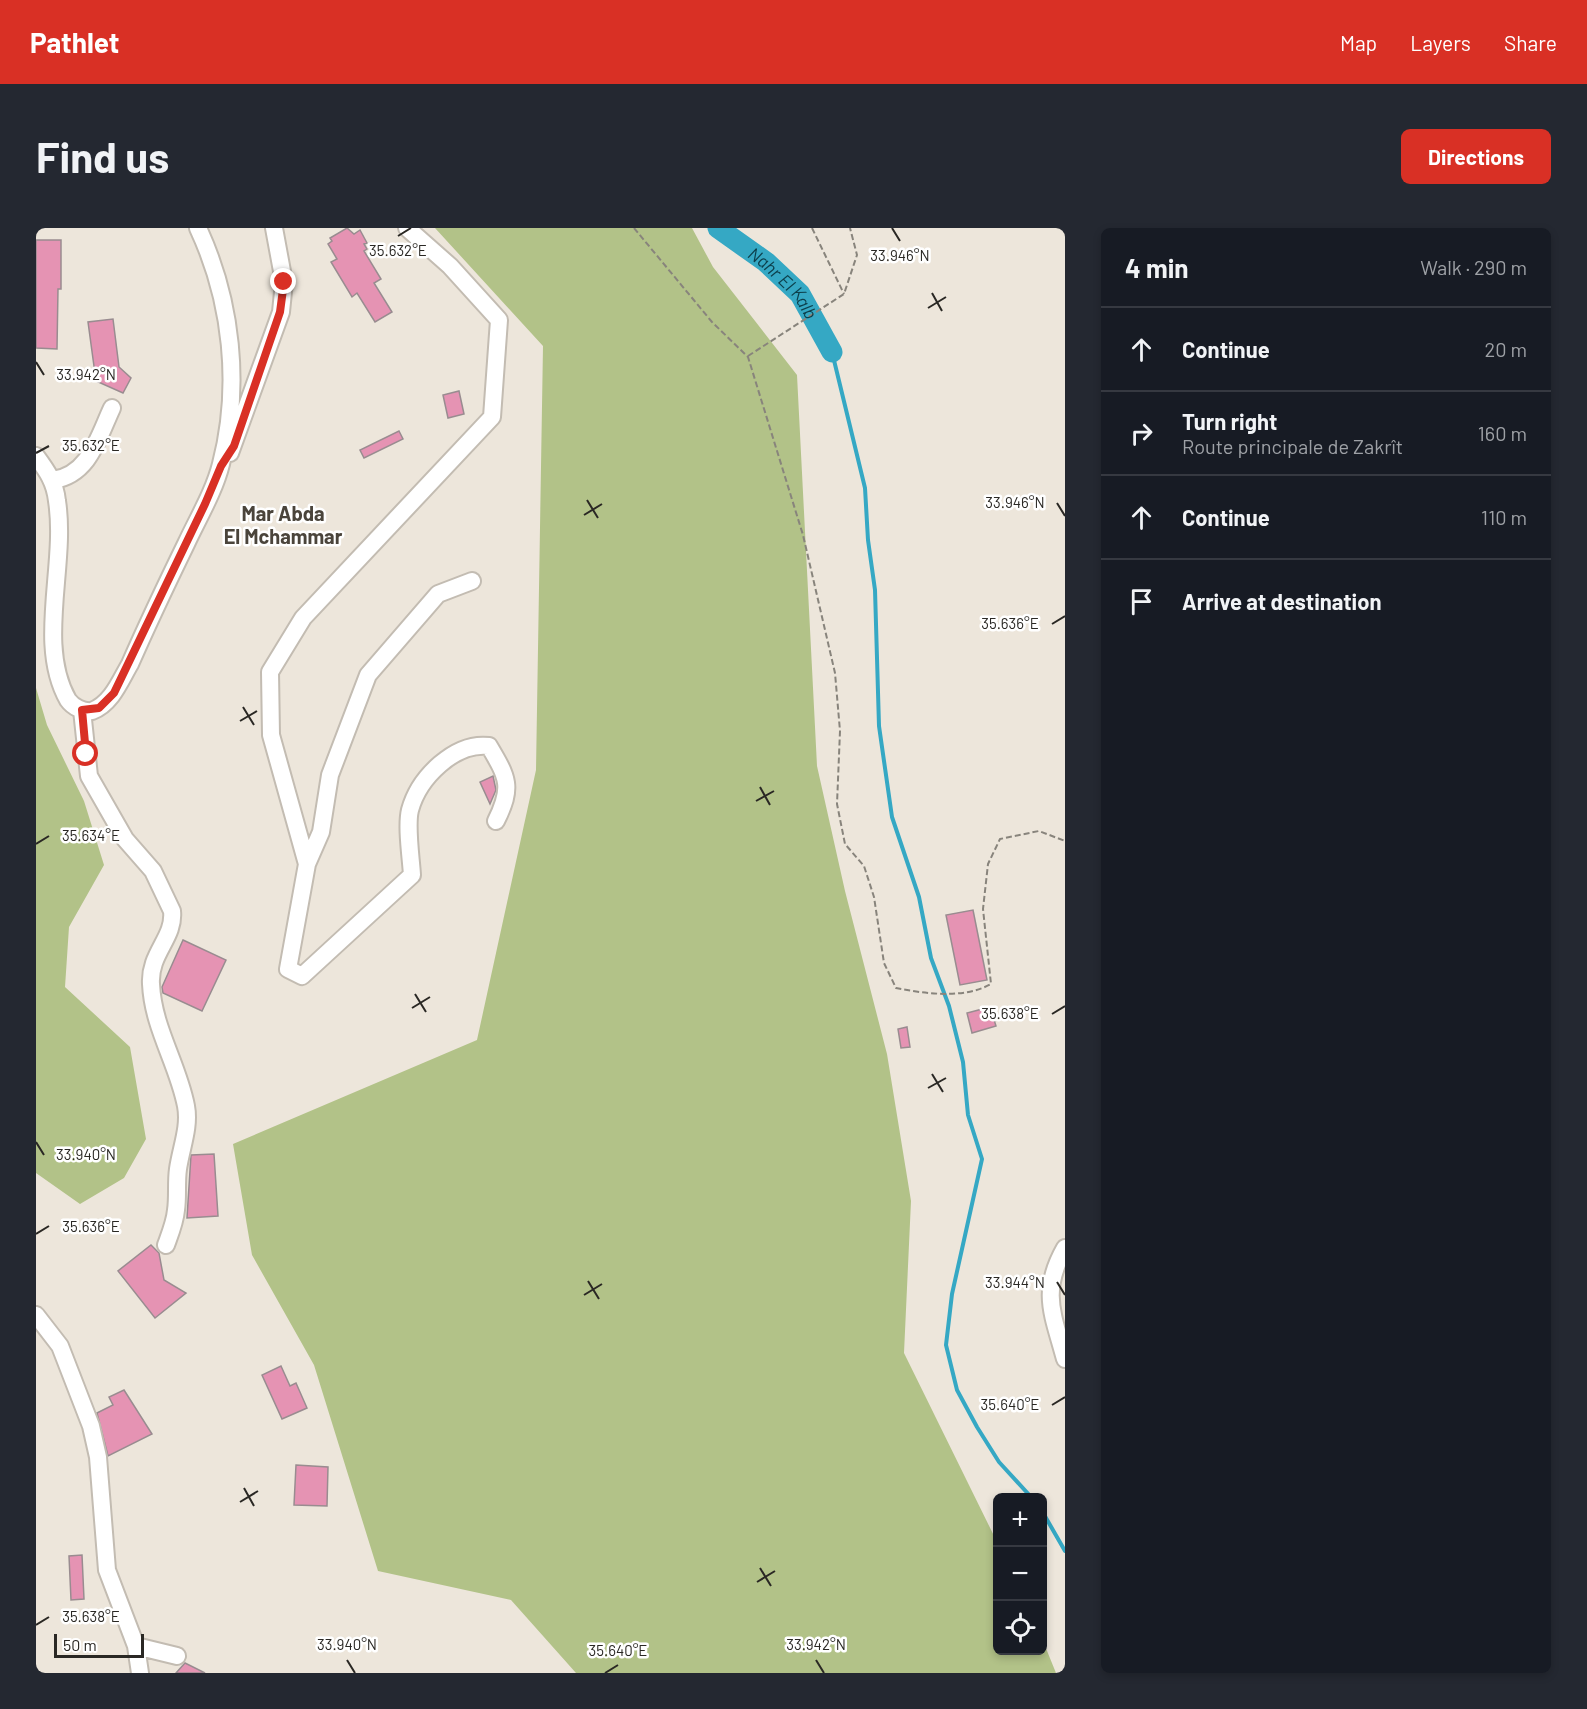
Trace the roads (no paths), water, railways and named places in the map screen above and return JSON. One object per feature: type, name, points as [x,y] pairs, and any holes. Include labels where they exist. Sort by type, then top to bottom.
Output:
[{"type":"street","points":[[198,228],[218,274],[226,309],[231,382],[228,423],[221,466]]},
{"type":"street","points":[[36,456],[53,480],[58,503],[48,646],[59,687],[71,705],[82,710],[99,708],[114,693],[221,466],[234,446],[280,312],[284,282],[274,228]]},
{"type":"street","points":[[307,864],[271,735],[270,672],[303,618],[492,417],[499,320],[450,266],[407,228]]},
{"type":"street","points":[[53,480],[69,477],[84,464],[112,408]]},
{"type":"street","points":[[472,581],[438,594],[368,675],[330,775],[321,832],[307,864],[288,969],[302,976],[412,875],[410,811],[433,768],[473,744],[489,746],[504,771],[508,797],[496,821]]},
{"type":"street","points":[[82,710],[89,776],[125,839],[153,871],[172,911],[173,918],[166,938],[151,967],[153,1001],[159,1030],[187,1108],[187,1123],[178,1170],[176,1211],[166,1245]]},
{"type":"street","points":[[1065,1248],[1054,1269],[1049,1302],[1065,1359]]},
{"type":"street","points":[[36,1315],[60,1346],[91,1426],[98,1457],[107,1570],[136,1646],[140,1673]]},
{"type":"street","points":[[136,1646],[177,1656]]},
{"type":"waterway","name":"Nahr El Kalb","points":[[718,228],[766,262],[800,294],[832,352]]},
{"type":"waterway","points":[[832,352],[865,488],[868,540],[875,590],[879,726],[892,817],[919,897],[931,958],[949,1006],[963,1062],[968,1115],[982,1159],[952,1294],[946,1345],[957,1390],[977,1427],[999,1462],[1027,1493]]},
{"type":"waterway","points":[[1047,1520],[1065,1551]]},
{"type":"district","name":"Mar Abda El Mchammar","points":[[283,524]]}]
